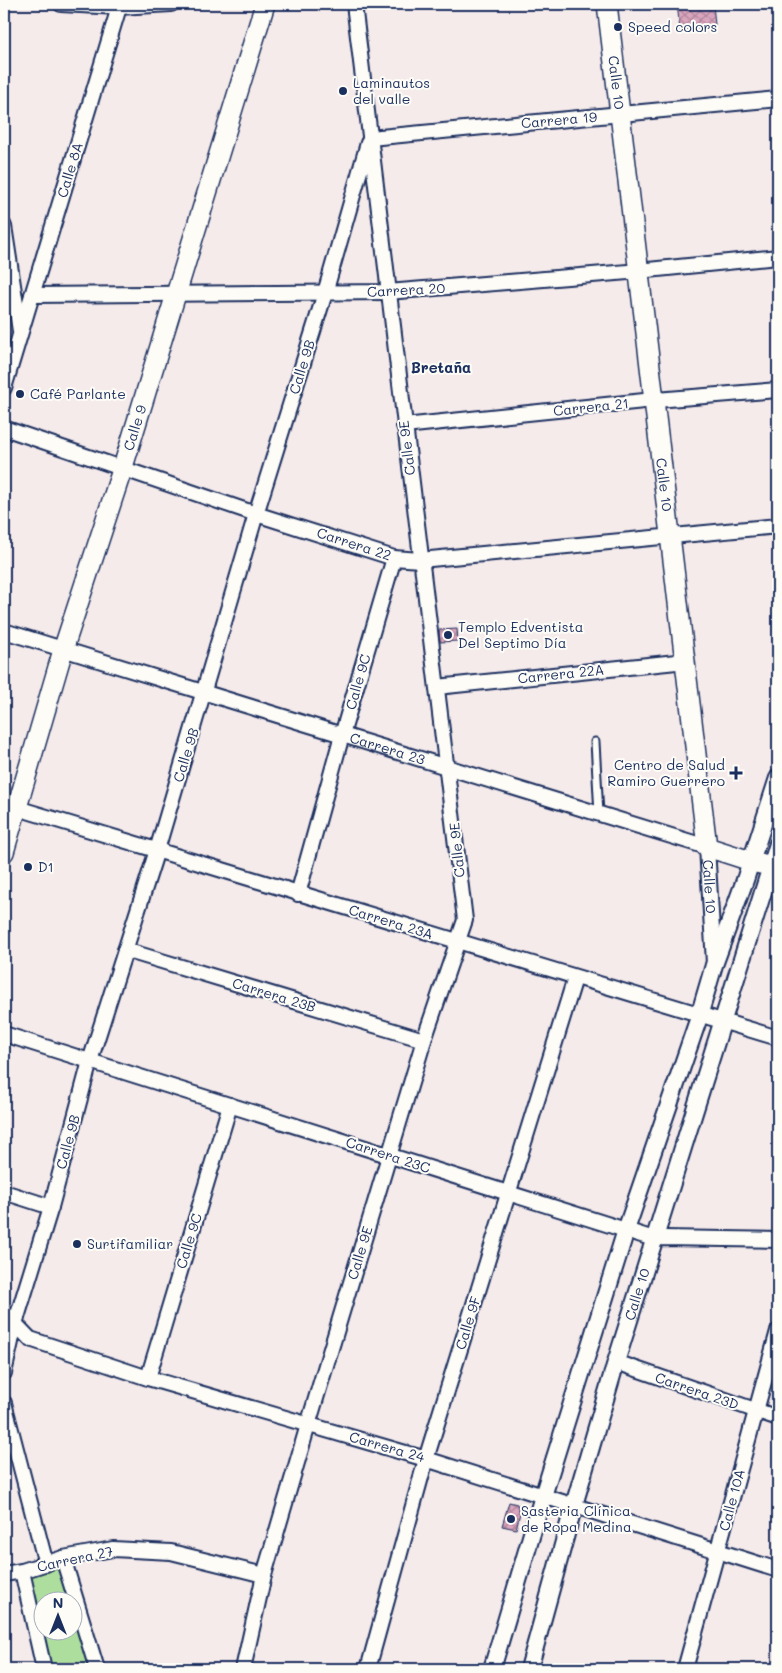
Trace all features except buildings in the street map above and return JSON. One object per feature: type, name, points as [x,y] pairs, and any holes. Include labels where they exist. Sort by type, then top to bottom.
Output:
[{"type":"main road","name":"Calle 9","points":[[4,852],[10,806],[122,467],[265,4]]},
{"type":"main road","name":"Calle 10","points":[[607,4],[707,847]]},
{"type":"main road","name":"Carrera 23","points":[[707,847],[751,862],[776,865]]},
{"type":"street","points":[[61,4],[171,4]]},
{"type":"street","name":"Calle 9E","points":[[243,1669],[264,1575],[308,1425],[424,1040],[465,920],[354,4]]},
{"type":"street","name":"Calle 8A","points":[[4,388],[120,5]]},
{"type":"street","name":"Carrera 19","points":[[370,138],[778,99]]},
{"type":"street","name":"Calle 9B","points":[[4,1373],[15,1324],[51,1207],[90,1061],[157,850],[370,138]]},
{"type":"street","name":"Calle 8A","points":[[4,226],[21,336]]},
{"type":"street","name":"Carrera 20","points":[[32,295],[388,292],[778,257]]},
{"type":"street","name":"Carrera 21","points":[[404,426],[655,400],[778,390]]},
{"type":"street","name":"Carrera 22","points":[[4,428],[256,514],[394,558],[420,560],[778,526]]},
{"type":"street","name":"Calle 9C","points":[[298,894],[394,558]]},
{"type":"street","name":"Carrera 23","points":[[4,631],[707,847]]},
{"type":"street","name":"Carrera 22A","points":[[437,687],[686,661]]},
{"type":"street","name":"Calle 10","points":[[492,1669],[543,1496],[626,1230],[778,778]]},
{"type":"street","name":"Carrera 23A","points":[[10,806],[574,978],[778,1038]]},
{"type":"street","name":"Calle 10","points":[[530,1669],[574,1505],[616,1362],[722,1022],[776,865],[778,844]]},
{"type":"street","name":"Calle 10","points":[[707,847],[714,965]]},
{"type":"street","points":[[776,865],[778,889]]},
{"type":"street","name":"Carrera 23B","points":[[125,950],[424,1040]]},
{"type":"street","name":"Calle 9F","points":[[368,1669],[426,1459],[574,978]]},
{"type":"street","name":"Carrera 23C","points":[[4,1034],[654,1239],[778,1240]]},
{"type":"street","name":"Calle 9C","points":[[148,1378],[230,1105]]},
{"type":"street","points":[[4,1192],[51,1207]]},
{"type":"street","name":"Carrera 24","points":[[4,1312],[30,1339],[148,1378],[426,1459],[778,1570]]},
{"type":"street","name":"Calle 10A","points":[[685,1669],[778,1331]]},
{"type":"street","name":"Carrera 23D","points":[[616,1362],[756,1412],[778,1418]]},
{"type":"street","points":[[4,1403],[46,1564]]},
{"type":"street","name":"Carrera 27","points":[[4,1574],[22,1571],[63,1558],[113,1549],[171,1552],[264,1575]]},
{"type":"street","points":[[63,1558],[97,1669]]},
{"type":"street","points":[[22,1571],[44,1669]]},
{"type":"lane","points":[[595,742],[599,814]]},
{"type":"green space","points":[[63,1558],[73,1590],[32,1590],[32,1616],[22,1571]]},
{"type":"green space","points":[[82,1620],[97,1669],[44,1669],[37,1640],[82,1640]]},
{"type":"place","name":"Speed colors","points":[[618,27]]},
{"type":"place","name":"Laminautos del valle","points":[[343,91]]},
{"type":"place","name":"Café Parlante","points":[[20,394]]},
{"type":"place","name":"Templo Edventista Del Septimo Día","points":[[448,635]]},
{"type":"place","name":"Centro de Salud Ramiro Guerrero","points":[[736,773]]},
{"type":"place","name":"D1","points":[[28,867]]},
{"type":"place","name":"Surtifamiliar","points":[[77,1244]]},
{"type":"place","name":"Sasteria Clínica de Ropa Medina","points":[[511,1519]]},
{"type":"district","name":"Bretaña","points":[[441,368]]}]
